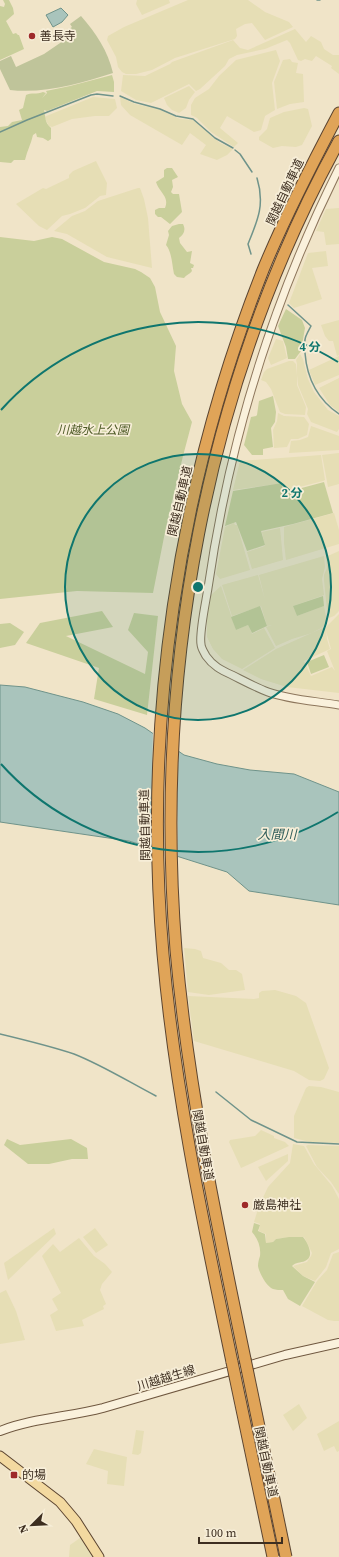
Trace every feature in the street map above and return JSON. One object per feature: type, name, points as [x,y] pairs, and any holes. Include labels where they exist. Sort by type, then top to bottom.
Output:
[{"type":"highway","name":"関越自動車道","points":[[273,1557],[232,1362],[191,1154],[174,1049],[163,952],[158,846],[159,741],[170,630],[179,568],[192,503],[210,428],[242,326],[264,268],[304,179],[339,113]]},
{"type":"highway","name":"関越自動車道","points":[[286,1557],[204,1151],[188,1052],[177,952],[171,842],[172,756],[182,636],[205,506],[220,442],[236,387],[276,274],[319,177],[339,141]]},
{"type":"main road","name":"川越越生線","points":[[0,1431],[15,1425],[33,1421],[104,1408],[285,1354],[339,1343]]},
{"type":"main road","points":[[0,1456],[60,1502],[76,1521],[99,1557]]},
{"type":"street","points":[[339,168],[325,196],[284,291],[249,399],[233,458],[222,511],[200,642],[206,655],[214,666],[246,683],[286,697],[339,705]]},
{"type":"shaded area","points":[[137,0],[169,0],[170,3],[142,15],[136,4]]},
{"type":"shaded area","points":[[188,0],[248,0],[265,12],[289,22],[293,27],[265,40],[252,23],[245,24],[236,29],[237,36],[235,39],[175,58],[152,70],[136,74],[126,74],[122,72],[118,67],[116,57],[107,40],[108,36],[124,27]]},
{"type":"shaded area","points":[[295,29],[306,42],[311,36],[321,42],[324,49],[333,55],[339,55],[339,74],[331,68],[332,66],[316,56],[312,61],[305,59],[301,61],[298,60],[287,40],[265,49],[237,55],[229,59],[225,66],[196,91],[189,84],[151,103],[136,100],[121,91],[123,75],[145,76],[172,62],[233,40],[240,48],[248,50]]},
{"type":"shaded area","points":[[276,50],[280,61],[272,83],[275,110],[265,116],[261,130],[254,132],[227,116],[220,128],[238,143],[234,147],[211,132],[197,118],[191,115],[191,105],[195,98],[209,89],[219,76],[236,60]]},
{"type":"shaded area","points":[[290,59],[292,62],[298,63],[296,73],[303,74],[304,102],[290,104],[277,109],[274,82],[283,60]]},
{"type":"shaded area","points":[[189,86],[195,92],[189,100],[186,108],[179,113],[172,110],[167,105],[164,98]]},
{"type":"shaded area","points":[[93,97],[115,99],[117,108],[109,116],[72,119],[52,127],[49,126],[44,117]]},
{"type":"shaded area","points":[[120,97],[135,104],[158,109],[180,119],[193,120],[220,143],[233,149],[227,155],[217,160],[200,154],[206,145],[190,133],[182,145],[130,115],[121,105]]},
{"type":"shaded area","points":[[304,108],[308,109],[312,126],[302,145],[296,147],[282,146],[273,148],[259,140],[259,137],[267,129],[270,118],[284,112]]},
{"type":"shaded area","points":[[96,161],[107,183],[106,195],[100,196],[85,208],[62,216],[47,230],[39,226],[16,204],[43,188],[46,189],[69,178],[69,175],[73,171]]},
{"type":"shaded area","points":[[140,188],[144,199],[148,218],[152,268],[107,257],[67,234],[54,231],[72,216],[85,211],[98,201]]},
{"type":"shaded area","points":[[339,208],[339,244],[326,245],[324,232],[316,231],[326,209]]},
{"type":"shaded area","points":[[326,251],[328,266],[312,268],[322,299],[294,308],[289,303],[308,253]]},
{"type":"shaded area","points":[[339,320],[339,355],[337,356],[333,341],[329,341],[325,336],[321,325]]},
{"type":"shaded area","points":[[276,339],[283,341],[287,358],[271,365],[268,358]]},
{"type":"shaded area","points":[[300,354],[314,392],[328,410],[339,416],[339,429],[337,432],[311,422],[307,414],[308,409],[298,385],[296,360]]},
{"type":"shaded area","points":[[339,356],[339,375],[315,385],[309,370]]},
{"type":"shaded area","points":[[289,361],[293,361],[296,364],[297,385],[306,407],[305,415],[285,414],[280,412],[271,389],[266,382],[261,380],[267,369]]},
{"type":"shaded area","points":[[339,378],[339,412],[330,405],[319,388]]},
{"type":"shaded area","points":[[278,413],[284,416],[304,417],[309,424],[307,435],[298,439],[291,439],[287,447],[274,448],[273,430],[277,421]]},
{"type":"shaded area","points":[[311,426],[339,436],[339,450],[289,453],[291,441],[308,437]]},
{"type":"shaded area","points":[[339,453],[339,484],[328,487],[322,455]]},
{"type":"shaded area","points":[[321,455],[325,480],[323,481],[284,491],[283,483],[233,490],[240,461]]},
{"type":"shaded area","points":[[334,513],[339,530],[339,544],[286,560],[284,527]]},
{"type":"shaded area","points":[[234,523],[237,525],[250,570],[220,579],[216,574],[225,527]]},
{"type":"shaded area","points":[[280,528],[283,560],[252,569],[247,552],[265,546],[262,532]]},
{"type":"shaded area","points":[[339,551],[339,611],[334,616],[329,618],[324,580],[324,575],[327,568],[326,555]]},
{"type":"shaded area","points":[[324,556],[325,567],[322,579],[324,595],[293,606],[297,616],[324,606],[327,623],[321,628],[312,633],[276,646],[266,627],[272,625],[267,626],[261,606],[232,616],[222,585],[258,575],[265,600],[259,575]]},
{"type":"shaded area","points":[[221,586],[236,630],[248,625],[252,634],[264,628],[275,648],[242,669],[222,659],[213,649],[207,637],[207,618],[210,596]]},
{"type":"shaded area","points":[[339,614],[339,693],[287,687],[261,679],[243,670],[276,649],[325,627],[326,629],[326,627]],"holes":[[[326,631],[331,649],[327,651],[335,671],[332,667],[311,676],[304,661],[330,649]]]},
{"type":"shaded area","points":[[184,948],[201,951],[203,958],[221,963],[229,970],[236,970],[242,974],[245,990],[209,995],[188,992]]},
{"type":"shaded area","points":[[275,990],[296,996],[306,1003],[329,1068],[324,1079],[320,1081],[309,1080],[294,1071],[194,1041],[188,996],[254,999],[259,998],[259,993],[262,991]]},
{"type":"shaded area","points":[[309,1086],[321,1087],[339,1092],[339,1143],[310,1142],[294,1138],[294,1116],[306,1088]]},
{"type":"shaded area","points":[[261,1130],[274,1136],[274,1138],[285,1142],[289,1146],[241,1168],[229,1142],[230,1140],[255,1136]]},
{"type":"shaded area","points":[[293,1144],[304,1146],[314,1164],[332,1186],[339,1199],[339,1249],[331,1253],[326,1267],[315,1281],[303,1276],[293,1266],[307,1262],[311,1256],[312,1253],[304,1237],[281,1238],[276,1239],[273,1242],[266,1243],[266,1234],[259,1231],[260,1224],[254,1222],[259,1206],[268,1187],[290,1163]]},
{"type":"shaded area","points":[[306,1146],[339,1146],[339,1194],[331,1182],[317,1167]]},
{"type":"shaded area","points":[[288,1154],[288,1161],[266,1181],[258,1167]]},
{"type":"shaded area","points":[[54,1228],[56,1234],[8,1280],[4,1263]]},
{"type":"shaded area","points":[[95,1228],[108,1245],[96,1253],[83,1237]]},
{"type":"shaded area","points":[[79,1238],[94,1256],[105,1264],[112,1272],[102,1284],[100,1290],[106,1304],[103,1306],[104,1309],[82,1320],[84,1326],[56,1331],[50,1315],[58,1310],[52,1299],[61,1293],[42,1256],[53,1244],[60,1252]]},
{"type":"shaded area","points":[[339,1252],[339,1321],[334,1321],[328,1320],[302,1306],[317,1281],[327,1270],[333,1254]]},
{"type":"shaded area","points":[[6,1290],[16,1311],[25,1340],[0,1344],[0,1293]]},
{"type":"shaded area","points":[[299,1404],[307,1418],[293,1431],[283,1415]]},
{"type":"shaded area","points":[[339,1421],[339,1451],[337,1452],[334,1446],[324,1451],[317,1434]]},
{"type":"shaded area","points":[[136,1430],[144,1431],[141,1453],[138,1455],[132,1454]]},
{"type":"shaded area","points":[[94,1449],[127,1457],[124,1486],[107,1484],[108,1471],[86,1464]]},
{"type":"shaded area","points":[[80,1538],[94,1557],[69,1557],[70,1545]]},
{"type":"green space","points":[[3,0],[9,0],[13,8],[14,14],[6,21],[13,34],[16,33],[19,35],[24,49],[0,60],[0,6],[4,7],[5,4]]},
{"type":"green space","points":[[81,16],[101,43],[108,57],[113,73],[63,87],[23,91],[10,90],[0,69],[0,61],[11,56],[16,67],[44,54],[63,41],[59,36],[72,27],[70,24]]},
{"type":"green space","points":[[112,75],[114,92],[97,91],[47,111],[44,110],[46,122],[51,128],[51,139],[48,141],[37,137],[36,133],[33,135],[25,160],[14,160],[11,163],[0,162],[0,127],[8,126],[12,122],[22,120],[19,110],[23,108],[26,95],[43,92],[46,93],[42,98],[47,93],[46,91]]},
{"type":"green space","points":[[167,168],[172,168],[178,177],[172,180],[173,187],[171,192],[173,194],[179,194],[182,212],[170,224],[155,214],[155,210],[165,208],[165,198],[156,182],[164,177],[164,170]]},
{"type":"green space","points":[[183,224],[184,228],[183,233],[179,238],[180,243],[187,252],[192,251],[190,263],[194,265],[193,268],[191,268],[192,271],[184,278],[177,277],[174,274],[171,255],[166,245],[169,235],[168,231],[172,226]]},
{"type":"green space","name":"川越水上公園","points":[[0,237],[34,241],[52,237],[62,239],[104,262],[135,269],[141,272],[150,278],[155,287],[160,312],[176,346],[174,371],[182,404],[192,422],[166,527],[153,593],[77,591],[0,599]]},
{"type":"green space","points":[[286,309],[302,320],[305,328],[301,351],[295,359],[288,359],[286,347],[278,326]]},
{"type":"green space","points":[[273,396],[276,412],[275,422],[271,428],[273,447],[263,449],[263,455],[252,455],[244,445],[251,417],[257,415],[259,401]]},
{"type":"green space","points":[[324,482],[333,513],[261,531],[265,545],[247,551],[236,522],[225,526],[233,491],[282,483],[283,493]]},
{"type":"green space","points":[[323,596],[324,606],[297,616],[293,606]]},
{"type":"green space","points":[[260,606],[267,626],[252,633],[248,625],[236,630],[231,617]]},
{"type":"green space","points":[[102,611],[113,627],[66,636],[145,674],[148,652],[128,630],[134,613],[158,616],[147,715],[94,699],[99,668],[26,643],[40,623]]},
{"type":"green space","points":[[10,623],[24,632],[15,645],[0,648],[0,624]]},
{"type":"green space","points":[[324,655],[329,667],[311,674],[307,662]]},
{"type":"green space","points":[[7,1139],[20,1145],[71,1139],[87,1148],[88,1159],[72,1159],[49,1164],[28,1164],[4,1145]]},
{"type":"green space","points":[[254,1223],[260,1225],[258,1231],[265,1234],[266,1243],[273,1242],[276,1239],[303,1237],[307,1243],[310,1250],[310,1256],[305,1261],[292,1266],[303,1276],[315,1282],[300,1306],[288,1299],[283,1290],[275,1290],[271,1288],[262,1276],[258,1266],[260,1256],[259,1246],[256,1237],[252,1232]]},
{"type":"water","points":[[61,8],[68,15],[62,22],[53,27],[46,15]]},
{"type":"water","name":"入間川","points":[[0,685],[25,687],[83,702],[118,714],[145,728],[184,755],[217,764],[250,770],[294,774],[339,792],[339,905],[249,891],[227,872],[129,841],[0,822]]},
{"type":"pier","points":[[153,731],[179,749],[177,786],[178,857],[151,849]]},
{"type":"waterway","points":[[0,132],[91,95],[97,94],[113,96]]},
{"type":"waterway","points":[[120,96],[134,102],[160,109],[176,116],[193,119],[215,138],[233,148]]},
{"type":"waterway","points":[[235,150],[240,154],[252,172]]},
{"type":"waterway","points":[[251,254],[248,244],[255,227],[260,204],[257,178]]},
{"type":"waterway","points":[[288,305],[311,326],[305,343],[308,371],[314,388],[319,395],[339,414]]},
{"type":"waterway","points":[[0,1034],[74,1054],[105,1068],[156,1096]]},
{"type":"waterway","points":[[216,1092],[251,1120],[297,1142],[339,1144]]},
{"type":"place","name":"善長寺","points":[[32,36]]},
{"type":"place","name":"厳島神社","points":[[245,1205]]},
{"type":"place","name":"的場","points":[[14,1475]]}]
